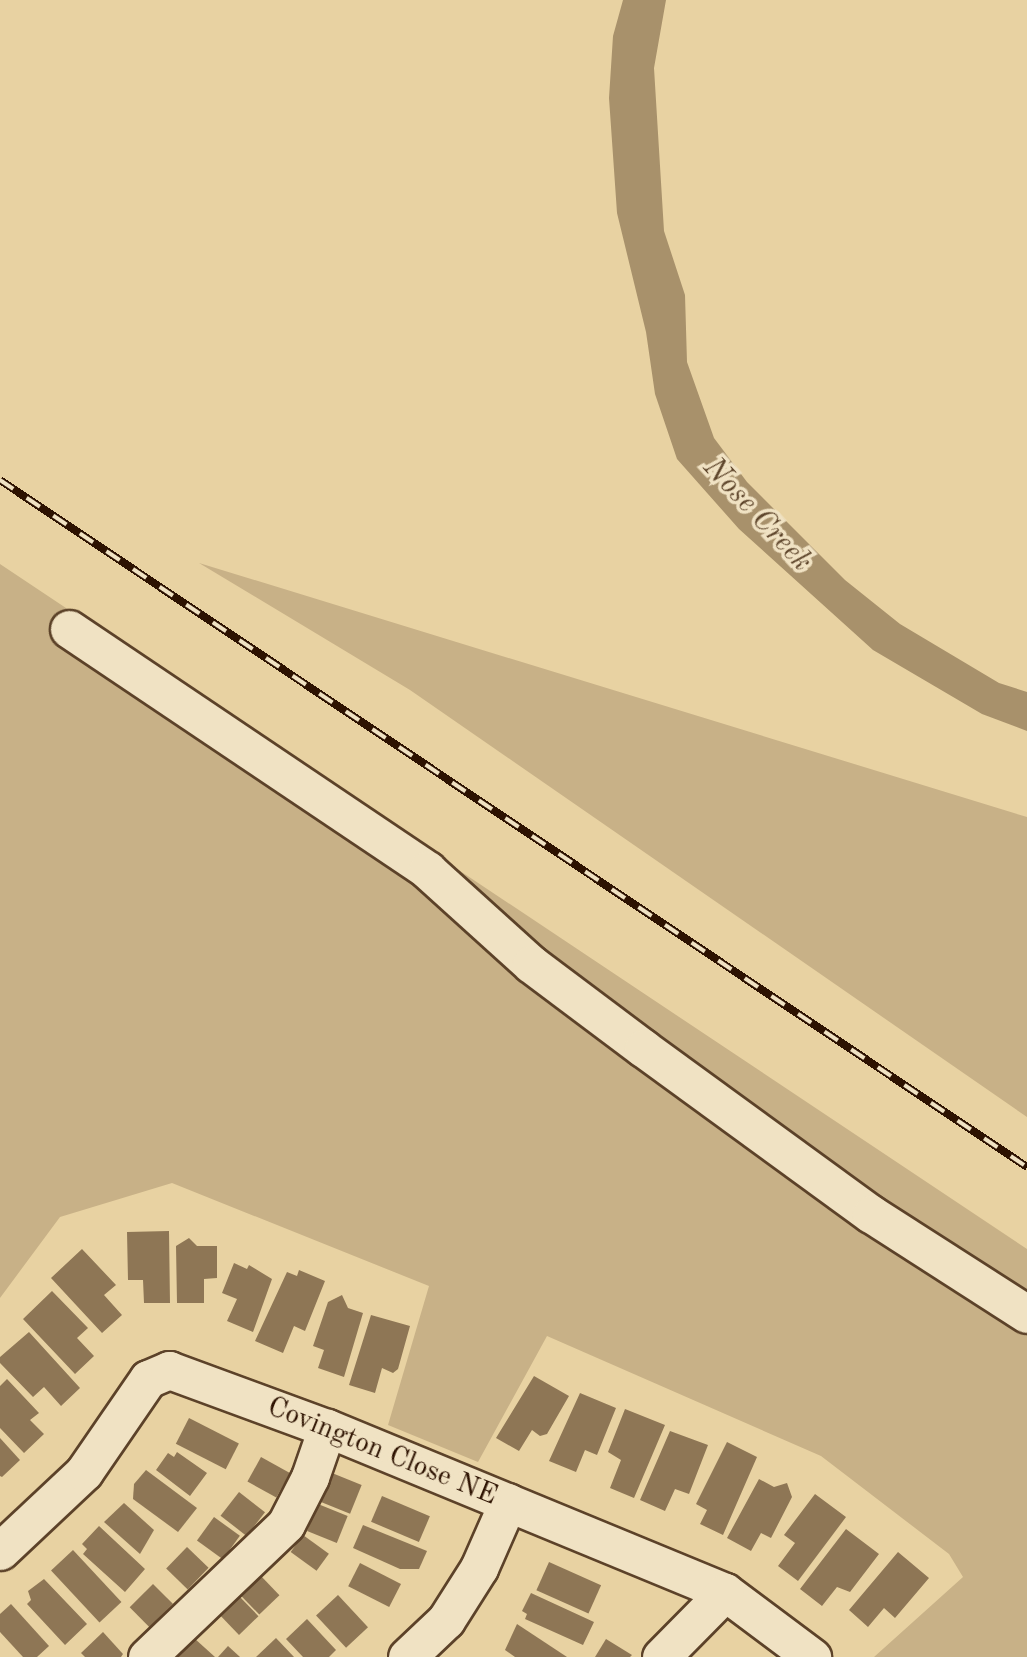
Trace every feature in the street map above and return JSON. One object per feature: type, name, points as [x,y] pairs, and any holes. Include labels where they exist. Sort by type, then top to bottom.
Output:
[{"type":"street","points":[[69,629],[427,870],[531,964],[633,1041],[871,1214],[1027,1314]]},
{"type":"street","name":"Covington Close NE","points":[[0,1550],[83,1472],[148,1379],[169,1370],[327,1428],[725,1592],[812,1657]]},
{"type":"street","points":[[147,1657],[286,1524],[310,1477],[327,1428]]},
{"type":"street","points":[[407,1657],[446,1620],[479,1568],[508,1502]]},
{"type":"street","points":[[661,1657],[725,1592]]},
{"type":"shaded area","points":[[199,563],[1027,817],[1027,1117],[410,690]]},
{"type":"shaded area","points":[[0,564],[1027,1249],[1027,1657],[874,1657],[963,1577],[949,1554],[821,1456],[547,1336],[478,1462],[388,1425],[429,1286],[172,1183],[60,1217],[0,1298]]},
{"type":"water","name":"Nose Creek","points":[[623,0],[666,0],[654,68],[664,231],[685,295],[687,362],[714,438],[747,482],[845,580],[900,624],[999,683],[1027,692],[1027,731],[982,714],[873,650],[739,529],[677,459],[655,394],[646,332],[617,213],[609,98],[613,36]]},
{"type":"building","points":[[169,1231],[170,1303],[144,1303],[143,1280],[128,1280],[127,1232]]},
{"type":"building","points":[[189,1238],[197,1246],[217,1246],[217,1278],[204,1279],[204,1303],[177,1303],[176,1246]]},
{"type":"building","points":[[82,1249],[116,1285],[104,1295],[122,1315],[102,1333],[51,1278]]},
{"type":"building","points":[[234,1263],[247,1269],[249,1265],[272,1279],[253,1332],[227,1321],[237,1299],[222,1293]]},
{"type":"building","points":[[299,1270],[325,1281],[305,1331],[294,1326],[283,1353],[255,1341],[287,1272],[297,1276]]},
{"type":"building","points":[[52,1291],[88,1328],[77,1338],[94,1356],[75,1374],[23,1319]]},
{"type":"building","points":[[342,1295],[348,1308],[363,1313],[344,1377],[318,1368],[324,1350],[313,1346],[328,1302]]},
{"type":"building","points":[[371,1315],[410,1326],[398,1369],[393,1373],[382,1368],[375,1393],[349,1385]]},
{"type":"building","points":[[29,1332],[80,1388],[61,1406],[44,1387],[33,1397],[0,1363],[0,1357]]},
{"type":"building","points":[[534,1376],[569,1396],[547,1434],[540,1436],[532,1430],[519,1451],[496,1438]]},
{"type":"building","points":[[7,1379],[39,1413],[30,1420],[44,1434],[24,1453],[0,1428],[0,1386]]},
{"type":"building","points":[[580,1393],[616,1408],[597,1455],[585,1450],[576,1472],[549,1461]]},
{"type":"building","points":[[625,1409],[665,1425],[634,1498],[610,1488],[621,1460],[608,1452]]},
{"type":"building","points":[[189,1418],[239,1443],[226,1469],[176,1444]]},
{"type":"building","points":[[670,1431],[708,1445],[689,1494],[675,1489],[665,1511],[640,1500]]},
{"type":"building","points":[[0,1438],[20,1460],[2,1477],[0,1476]]},
{"type":"building","points":[[727,1442],[757,1457],[723,1535],[700,1524],[707,1510],[696,1504]]},
{"type":"building","points":[[177,1452],[207,1473],[190,1496],[156,1470],[168,1453],[174,1457]]},
{"type":"building","points":[[261,1457],[290,1473],[276,1497],[247,1481]]},
{"type":"building","points":[[146,1470],[197,1508],[178,1532],[133,1499],[134,1484]]},
{"type":"building","points":[[332,1473],[362,1485],[350,1514],[320,1502]]},
{"type":"building","points":[[759,1479],[774,1487],[787,1483],[792,1497],[771,1538],[761,1533],[751,1551],[727,1538]]},
{"type":"building","points":[[239,1492],[265,1512],[247,1536],[221,1516]]},
{"type":"building","points":[[815,1494],[846,1517],[798,1581],[778,1566],[795,1543],[784,1535]]},
{"type":"building","points":[[382,1496],[430,1516],[419,1542],[371,1522]]},
{"type":"building","points":[[124,1503],[154,1530],[140,1554],[104,1522]]},
{"type":"building","points":[[318,1504],[348,1516],[337,1543],[307,1531]]},
{"type":"building","points":[[214,1517],[240,1536],[223,1559],[197,1540]]},
{"type":"building","points":[[363,1525],[427,1551],[419,1569],[400,1569],[353,1548]]},
{"type":"building","points":[[99,1526],[145,1569],[125,1592],[83,1554],[87,1549],[82,1544]]},
{"type":"building","points":[[846,1529],[879,1554],[850,1592],[837,1587],[822,1606],[800,1589]]},
{"type":"building","points":[[303,1535],[329,1554],[317,1571],[291,1552]]},
{"type":"building","points":[[187,1547],[209,1568],[188,1589],[166,1569]]},
{"type":"building","points":[[73,1550],[121,1602],[99,1622],[51,1570]]},
{"type":"building","points":[[898,1552],[929,1578],[895,1618],[884,1608],[868,1627],[849,1610]]},
{"type":"building","points":[[549,1562],[601,1585],[588,1614],[536,1590]]},
{"type":"building","points":[[360,1563],[401,1584],[389,1607],[348,1586]]},
{"type":"building","points":[[260,1575],[279,1595],[259,1615],[240,1594]]},
{"type":"building","points":[[44,1579],[87,1624],[65,1645],[27,1604],[31,1600],[28,1591]]},
{"type":"building","points":[[153,1584],[173,1604],[149,1627],[130,1607]]},
{"type":"building","points":[[531,1593],[594,1622],[583,1645],[525,1619],[527,1614],[522,1611]]},
{"type":"building","points":[[338,1595],[368,1627],[346,1648],[316,1615]]},
{"type":"building","points":[[239,1596],[258,1616],[239,1635],[220,1615]]},
{"type":"building","points":[[11,1604],[49,1646],[37,1657],[23,1657],[0,1632],[0,1614]]},
{"type":"building","points":[[307,1619],[336,1650],[329,1657],[303,1657],[286,1639]]},
{"type":"building","points":[[517,1624],[567,1657],[515,1657],[505,1650]]},
{"type":"building","points":[[103,1632],[123,1654],[121,1657],[85,1657],[81,1653]]},
{"type":"building","points":[[194,1638],[215,1657],[177,1657]]},
{"type":"building","points":[[276,1638],[294,1657],[256,1657]]},
{"type":"building","points":[[606,1639],[632,1655],[595,1657]]},
{"type":"building","points":[[228,1646],[240,1657],[218,1657]]},
{"type":"railway","points":[[0,480],[1027,1167]]}]
